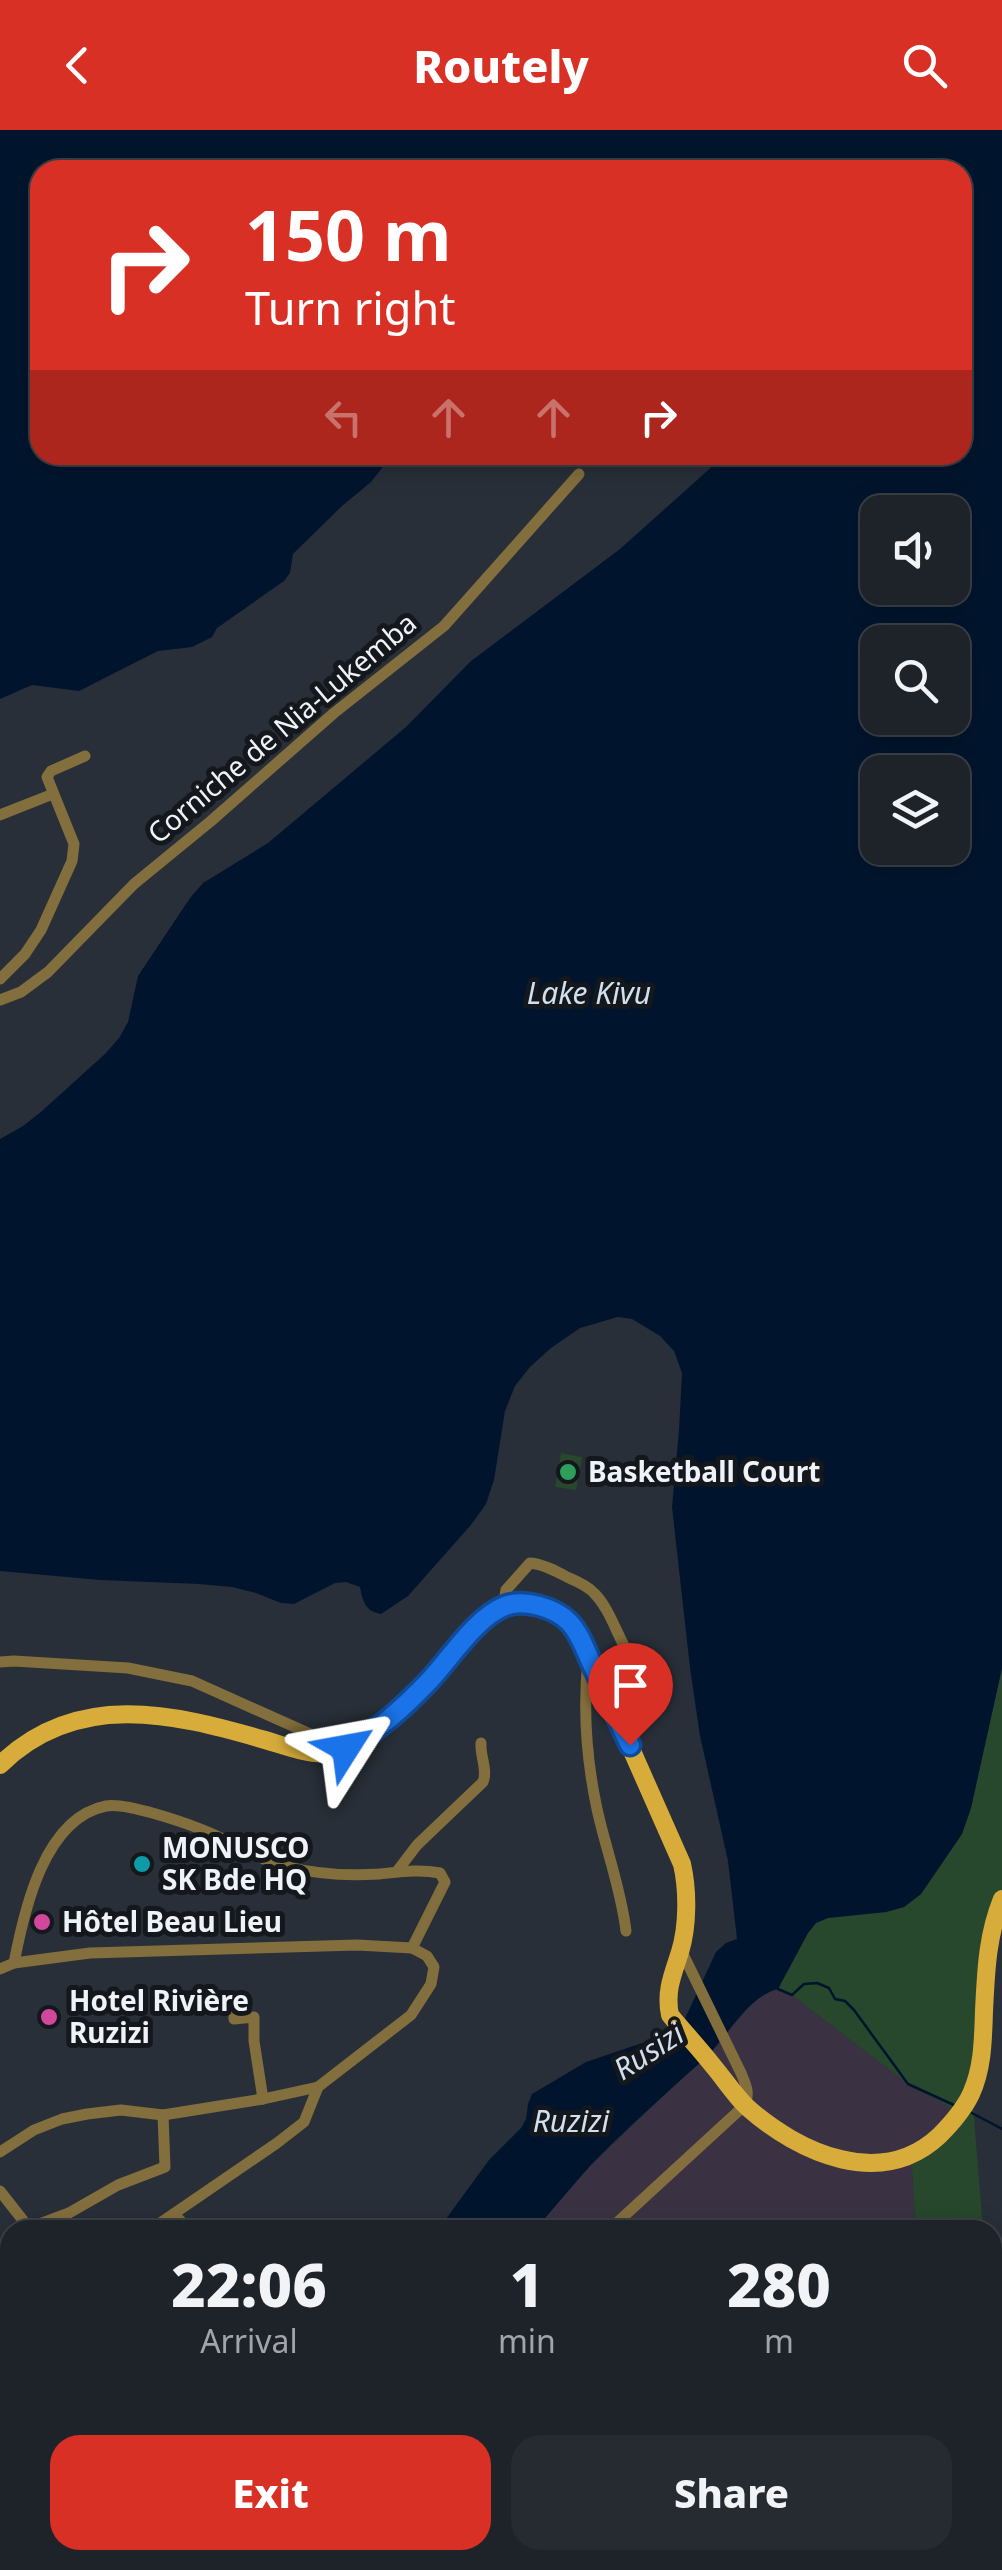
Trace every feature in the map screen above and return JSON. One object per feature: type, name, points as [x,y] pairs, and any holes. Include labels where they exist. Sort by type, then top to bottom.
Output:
[{"type":"main road","points":[[0,1765],[27,1742],[54,1727],[105,1714],[204,1723],[298,1750],[332,1754],[376,1730],[424,1686],[488,1616],[515,1603],[557,1613],[569,1622],[588,1656],[682,1864],[686,1882],[681,1950],[667,1995],[670,2015],[745,2105],[802,2145],[850,2163],[876,2164],[904,2158],[930,2144],[972,2093],[982,2053],[990,1931],[1002,1899]]},
{"type":"street","name":"Corniche de Nia-Lukemba","points":[[0,1000],[21,992],[48,972],[134,884],[211,822],[334,712],[444,626],[579,474]]},
{"type":"street","points":[[2,974],[25,954],[41,930],[72,862],[74,844],[47,778],[51,772],[85,756]]},
{"type":"street","points":[[0,815],[54,794]]},
{"type":"street","points":[[503,1607],[506,1590],[530,1563],[562,1574],[598,1596],[633,1662],[644,1674]]},
{"type":"street","points":[[588,1656],[585,1686],[590,1759],[597,1808],[622,1898],[626,1931]]},
{"type":"street","points":[[0,1662],[128,1668],[192,1681],[318,1737],[332,1754]]},
{"type":"street","points":[[398,1870],[482,1782],[486,1774],[481,1742]]},
{"type":"street","points":[[14,1963],[26,1910],[46,1856],[68,1827],[90,1812],[108,1806],[125,1807],[204,1830],[294,1868],[344,1875],[398,1870],[442,1874],[445,1882],[412,1948]]},
{"type":"street","points":[[0,1969],[14,1963],[90,1953],[357,1945],[412,1948],[427,1956],[434,1967],[431,1984],[410,2015],[318,2087],[163,2116],[121,2110],[73,2116],[34,2130],[0,2152]]},
{"type":"street","points":[[620,2220],[745,2105],[748,2094],[681,1950]]},
{"type":"street","points":[[211,2010],[234,2008],[234,2019],[254,2017],[263,2100]]},
{"type":"street","points":[[165,2220],[304,2122],[318,2087]]},
{"type":"street","points":[[51,2220],[165,2166],[163,2116]]},
{"type":"street","points":[[0,2190],[24,2220]]},
{"type":"street","points":[[174,2214],[180,2220]]},
{"type":"shaded area","points":[[778,1989],[792,1995],[908,2084],[960,2112],[911,2154],[915,2220],[544,2220],[589,2167],[704,2060],[768,1991]]},
{"type":"green space","name":"Basketball Court","points":[[561,1453],[582,1457],[576,1490],[555,1487]]},
{"type":"green space","points":[[1002,1668],[1002,1899],[972,2093],[982,2220],[915,2220],[911,2154],[959,2112],[908,2084],[792,1995],[778,1989],[816,1923],[828,1918],[886,1912],[904,1907],[921,1894],[962,1834]]},
{"type":"water","name":"Lake Kivu","points":[[0,130],[1002,130],[1002,1668],[962,1834],[921,1894],[904,1907],[886,1912],[828,1918],[816,1923],[778,1989],[746,2010],[711,2052],[590,2166],[544,2220],[445,2220],[489,2160],[521,2128],[532,2094],[586,2062],[669,2034],[682,2025],[716,1952],[737,1939],[728,1861],[700,1736],[672,1507],[682,1373],[674,1351],[660,1336],[632,1319],[618,1317],[580,1328],[551,1348],[515,1386],[505,1411],[494,1480],[486,1504],[408,1596],[381,1614],[366,1605],[360,1587],[346,1582],[335,1583],[294,1604],[232,1587],[0,1571],[0,1139],[42,1111],[119,1038],[128,1022],[138,976],[203,883],[268,843],[406,727],[471,661],[620,549],[714,465],[972,465],[972,160],[30,160],[30,465],[384,465],[293,554],[290,573],[284,581],[217,628],[212,637],[192,647],[158,651],[79,691],[32,685],[0,699]]},
{"type":"waterway","points":[[778,1989],[792,1995],[804,1984],[817,1983],[829,1988],[835,1999],[845,2001],[854,2010],[908,2084],[956,2106]]},
{"type":"waterway","points":[[968,2111],[1002,2129]]},
{"type":"place","name":"Basketball Court","points":[[568,1472]]},
{"type":"place","name":"MONUSCO SK Bde HQ","points":[[142,1864]]},
{"type":"place","name":"Hôtel Beau Lieu","points":[[42,1922]]},
{"type":"place","name":"Hotel Rivière Ruzizi","points":[[49,2017]]},
{"type":"route","points":[[346,1748],[397,1712],[488,1616],[515,1603],[544,1608],[569,1622],[630,1745]]},
{"type":"water label","name":"Rusizi","points":[[649,2052]]},
{"type":"water label","name":"Ruzizi","points":[[571,2122]]}]
